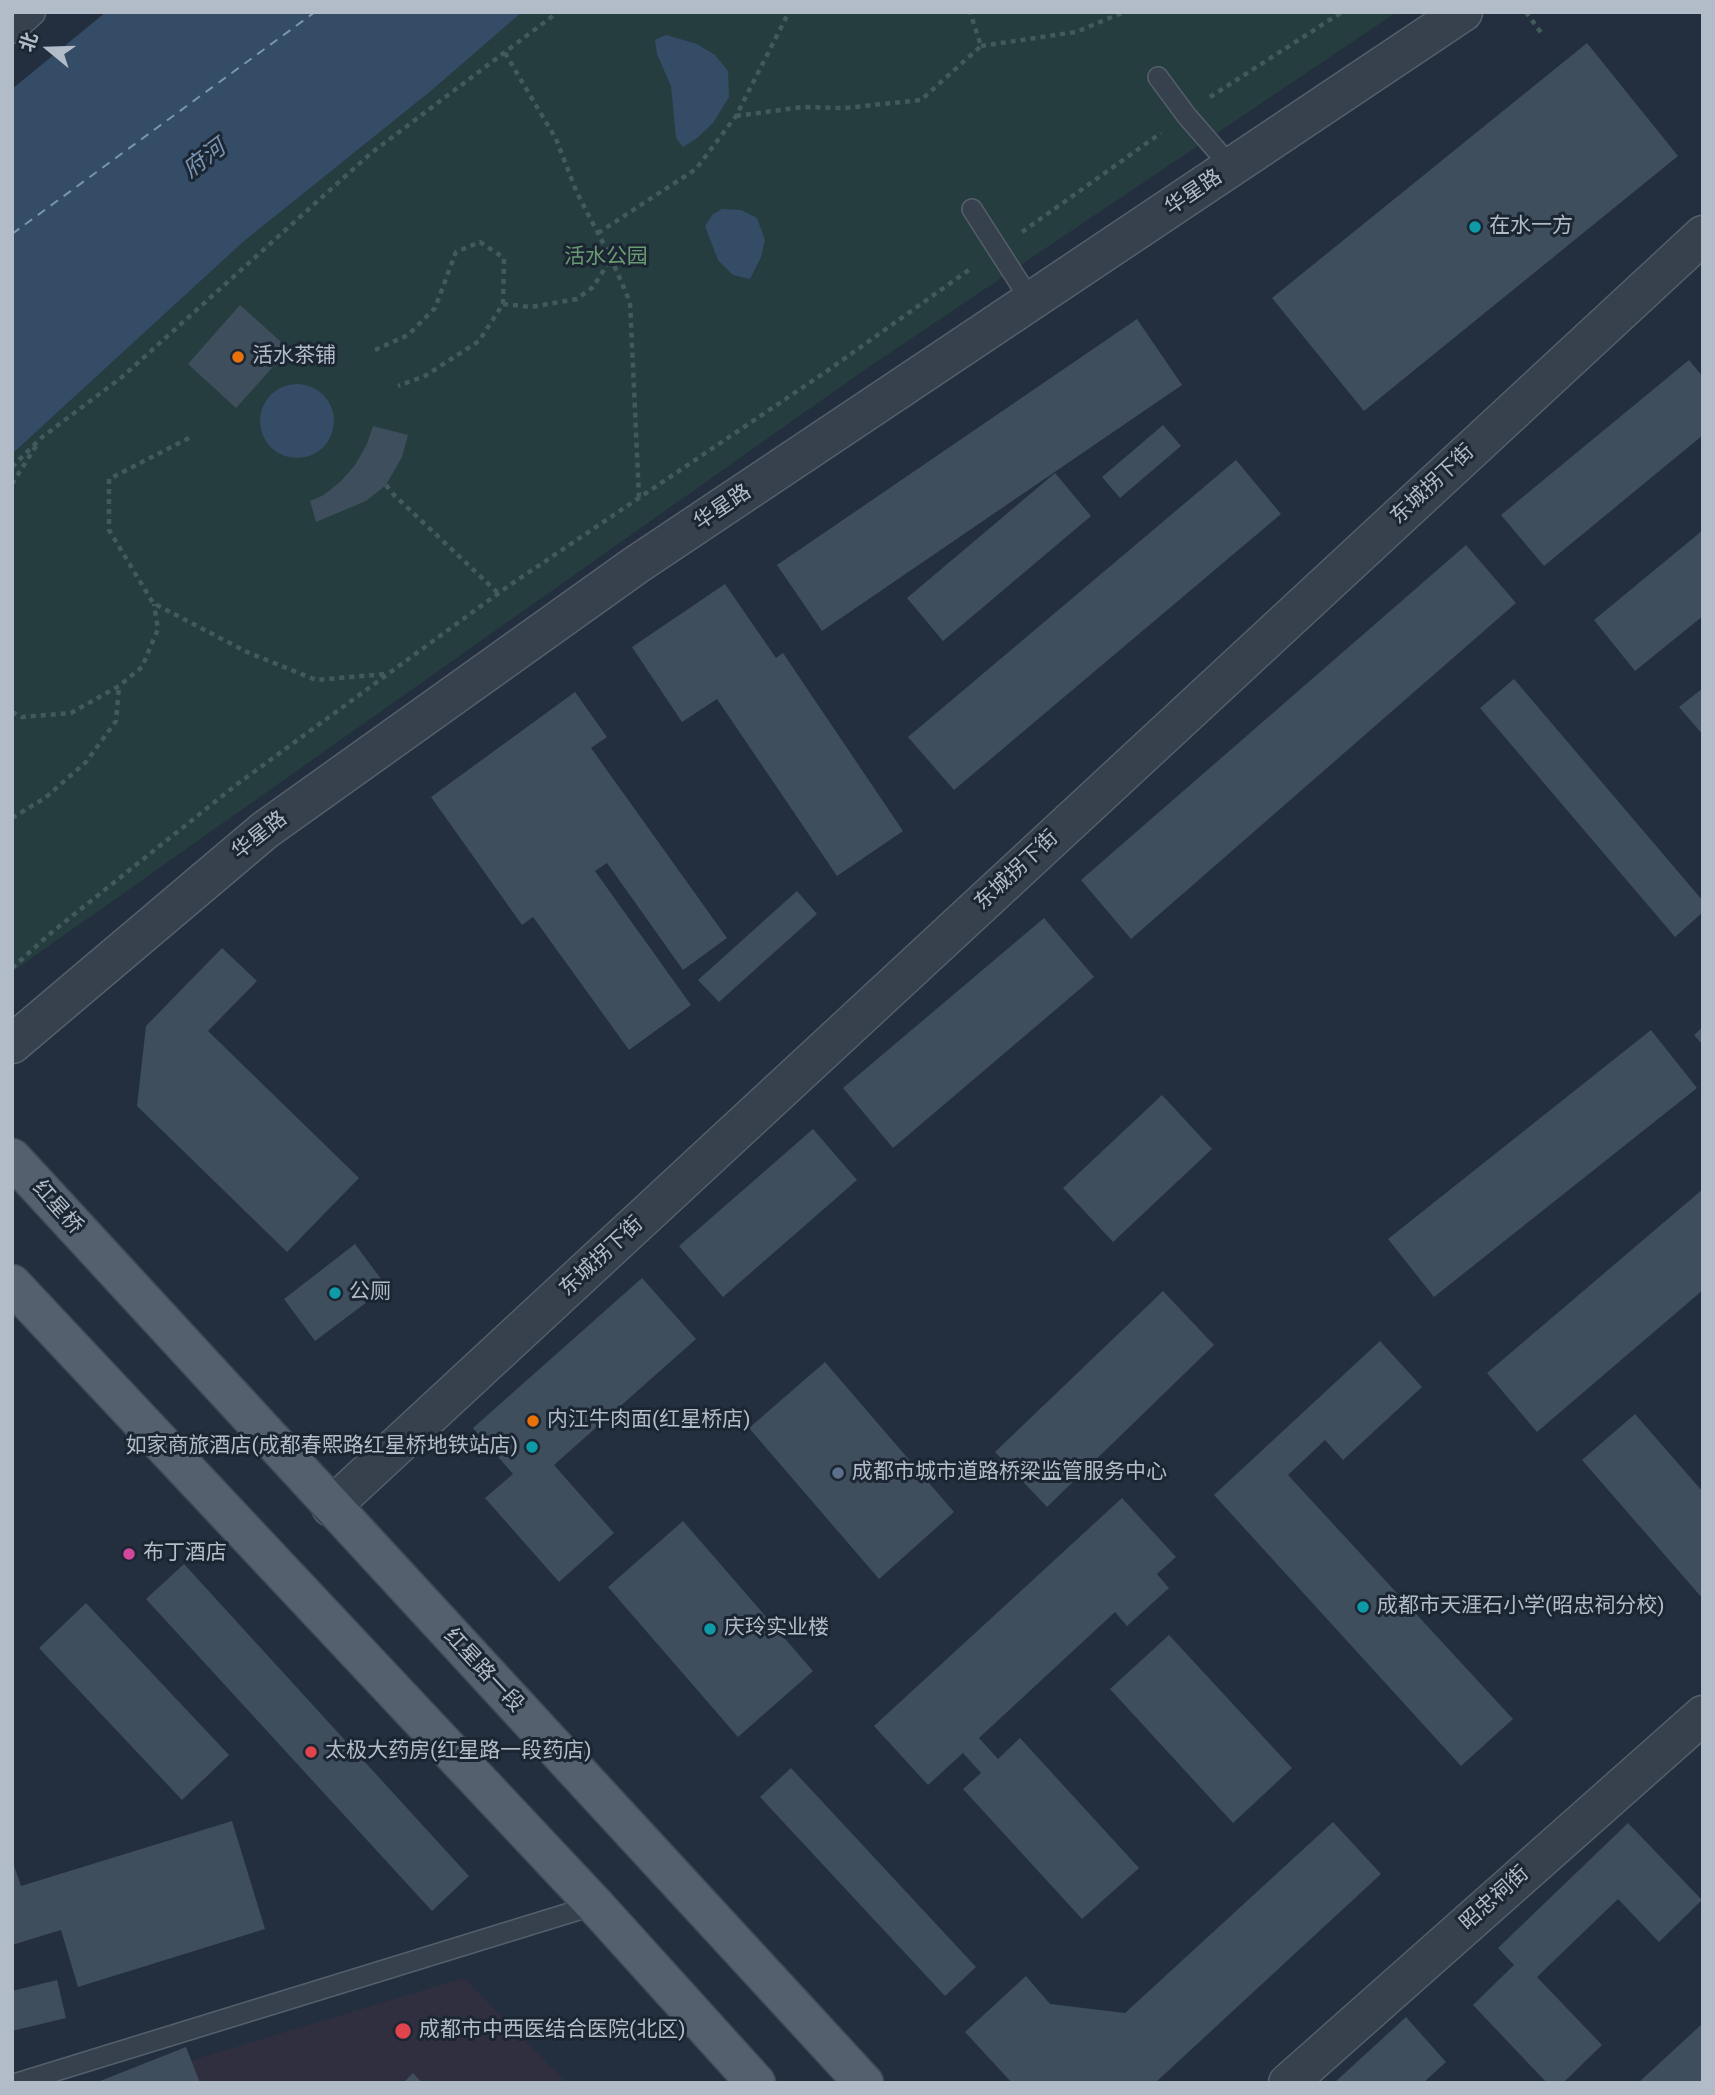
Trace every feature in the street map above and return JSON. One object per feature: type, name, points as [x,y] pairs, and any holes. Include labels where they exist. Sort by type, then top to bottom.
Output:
[{"type":"main road","name":"红星桥","points":[[12,1158],[102,1259]]},
{"type":"main road","name":"红星路一段","points":[[102,1259],[864,2083]]},
{"type":"main road","points":[[12,1284],[595,1905],[756,2083]]},
{"type":"street","points":[[12,29],[31,12]]},
{"type":"street","name":"华星路","points":[[12,1044],[265,830],[636,565],[1463,12]]},
{"type":"street","name":"东城拐下街","points":[[331,1507],[1703,235]]},
{"type":"street","name":"昭忠祠街","points":[[1288,2083],[1703,1714]]},
{"type":"lane","points":[[1158,78],[1231,168]]},
{"type":"lane","points":[[972,209],[1031,301]]},
{"type":"lane","points":[[17,2083],[595,1905]]},
{"type":"path","points":[[12,467],[41,438],[122,377],[370,154],[558,12]]},
{"type":"path","points":[[598,233],[696,169],[736,116],[789,12]]},
{"type":"path","points":[[970,12],[981,46]]},
{"type":"path","points":[[736,116],[803,107],[845,108],[921,100],[981,46],[1076,32],[1124,12]]},
{"type":"path","points":[[12,968],[52,932],[236,785],[498,593],[827,371],[1239,77],[1342,12]]},
{"type":"path","points":[[1525,12],[1542,34]]},
{"type":"path","points":[[505,52],[556,139],[577,193],[611,258],[630,302],[639,498]]},
{"type":"path","points":[[375,351],[408,335],[435,308],[456,253],[480,242],[505,258],[503,304],[479,341],[425,376],[398,386]]},
{"type":"path","points":[[503,304],[531,307],[577,299],[593,287],[611,258]]},
{"type":"path","points":[[12,484],[41,438]]},
{"type":"path","points":[[12,712],[23,718],[71,713],[118,686],[142,667],[158,629],[153,603],[109,530],[109,479],[190,438]]},
{"type":"path","points":[[386,485],[498,593]]},
{"type":"path","points":[[153,603],[247,652],[316,680],[387,674]]},
{"type":"path","points":[[12,818],[45,797],[86,762],[116,721],[118,686]]},
{"type":"shaded area","name":"成都市中西医结合医院(北区)","points":[[464,1978],[567,2083],[117,2083]]},
{"type":"green space","name":"活水公园","points":[[522,12],[1397,12],[863,371],[12,972],[12,454],[243,242],[432,90]]},
{"type":"water","name":"府河","points":[[106,12],[522,12],[432,90],[243,242],[12,454],[12,89]]},
{"type":"water","points":[[666,35],[697,44],[715,55],[728,71],[729,97],[713,123],[683,147],[676,138],[671,86],[657,54],[655,40]]},
{"type":"water","points":[[722,209],[741,210],[757,218],[765,240],[761,257],[750,279],[733,275],[718,260],[705,226],[713,214]]},
{"type":"water","points":[[297,384],[318,390],[328,400],[334,421],[328,442],[318,452],[297,458],[276,452],[266,442],[260,421],[266,400],[276,390]]},
{"type":"building","name":"在水一方","points":[[1587,43],[1678,156],[1364,411],[1272,298]]},
{"type":"building","name":"活水茶铺","points":[[240,305],[289,349],[236,408],[188,364]]},
{"type":"building","points":[[1137,319],[1182,385],[822,631],[777,565]]},
{"type":"building","points":[[1689,360],[1703,377],[1703,435],[1544,566],[1501,515]]},
{"type":"building","points":[[1163,425],[1181,446],[1120,498],[1102,477]]},
{"type":"building","points":[[373,426],[408,435],[402,457],[386,485],[366,501],[316,522],[310,501],[324,495],[355,465]]},
{"type":"building","points":[[1236,460],[1281,514],[954,790],[908,737]]},
{"type":"building","points":[[1055,473],[1091,516],[943,641],[907,598]]},
{"type":"building","points":[[1703,530],[1703,616],[1635,671],[1594,620]]},
{"type":"building","points":[[1466,545],[1516,603],[1131,939],[1081,880]]},
{"type":"building","points":[[725,584],[776,658],[783,653],[903,831],[837,876],[717,699],[682,722],[632,647]]},
{"type":"building","points":[[1514,679],[1703,901],[1703,912],[1675,937],[1480,708]]},
{"type":"building","points":[[1703,688],[1703,735],[1679,707]]},
{"type":"building","points":[[575,692],[607,737],[591,748],[727,938],[683,970],[607,863],[595,871],[691,1005],[629,1050],[533,917],[522,925],[431,797]]},
{"type":"building","points":[[797,891],[817,914],[719,1002],[698,980]]},
{"type":"building","points":[[1044,918],[1094,977],[893,1148],[843,1088]]},
{"type":"building","points":[[222,948],[257,981],[208,1031],[359,1178],[287,1252],[137,1106],[146,1026]]},
{"type":"building","points":[[1703,1027],[1703,1045],[1694,1035]]},
{"type":"building","points":[[1651,1030],[1697,1088],[1434,1297],[1388,1239]]},
{"type":"building","points":[[1162,1095],[1212,1149],[1113,1242],[1063,1188]]},
{"type":"building","points":[[813,1129],[857,1180],[723,1297],[679,1246]]},
{"type":"building","points":[[1703,1189],[1703,1290],[1537,1432],[1487,1373]]},
{"type":"building","name":"公厕","points":[[355,1244],[387,1287],[315,1341],[284,1299]]},
{"type":"building","name":"如家商旅酒店(成都春熙路红星桥地铁站店)","points":[[642,1278],[696,1339],[554,1465],[614,1533],[559,1582],[485,1498],[513,1474],[473,1428]]},
{"type":"building","points":[[1163,1291],[1214,1345],[1047,1507],[995,1452]]},
{"type":"building","name":"成都市天涯石小学(昭忠祠分校)","points":[[1380,1341],[1422,1387],[1343,1460],[1325,1440],[1288,1475],[1513,1719],[1461,1766],[1214,1495]]},
{"type":"building","points":[[825,1362],[954,1512],[879,1579],[749,1428]]},
{"type":"building","points":[[1635,1414],[1703,1492],[1703,1599],[1582,1460]]},
{"type":"building","points":[[1122,1498],[1176,1557],[1157,1574],[1169,1588],[1127,1626],[1115,1612],[979,1738],[998,1759],[1020,1738],[1139,1868],[1082,1919],[963,1789],[981,1773],[963,1753],[928,1785],[874,1726]]},
{"type":"building","name":"庆玲实业楼","points":[[683,1521],[813,1671],[738,1737],[608,1587]]},
{"type":"building","points":[[184,1564],[469,1876],[432,1911],[146,1599]]},
{"type":"building","points":[[86,1603],[229,1755],[182,1800],[39,1648]]},
{"type":"building","points":[[1169,1635],[1292,1768],[1233,1823],[1110,1689]]},
{"type":"building","points":[[791,1768],[976,1967],[945,1996],[760,1797]]},
{"type":"building","points":[[232,1821],[265,1929],[78,1987],[61,1930],[12,1945],[12,1860],[21,1886]]},
{"type":"building","points":[[1333,1822],[1381,1874],[1155,2083],[1012,2083],[965,2032],[1026,1976],[1050,2004],[1125,2013]]},
{"type":"building","points":[[1628,1823],[1702,1900],[1659,1942],[1618,1899],[1537,1977],[1602,2045],[1563,2083],[1547,2083],[1473,2005],[1514,1965],[1498,1948]]},
{"type":"building","points":[[57,1980],[66,2018],[12,2031],[12,1991]]},
{"type":"building","points":[[1406,2017],[1446,2062],[1423,2083],[1334,2083]]},
{"type":"building","points":[[1703,2023],[1703,2083],[1638,2083]]},
{"type":"building","points":[[186,2047],[200,2083],[95,2083]]},
{"type":"building","points":[[413,2073],[422,2083],[403,2083]]},
{"type":"ferry route","points":[[12,234],[315,12]]},
{"type":"place","name":"在水一方","points":[[1475,227]]},
{"type":"place","name":"活水茶铺","points":[[238,357]]},
{"type":"place","name":"公厕","points":[[335,1293]]},
{"type":"place","name":"内江牛肉面(红星桥店)","points":[[533,1421]]},
{"type":"place","name":"如家商旅酒店(成都春熙路红星桥地铁站店)","points":[[532,1447]]},
{"type":"place","name":"成都市城市道路桥梁监管服务中心","points":[[838,1473]]},
{"type":"place","name":"布丁酒店","points":[[129,1554]]},
{"type":"place","name":"成都市天涯石小学(昭忠祠分校)","points":[[1363,1607]]},
{"type":"place","name":"庆玲实业楼","points":[[710,1629]]},
{"type":"place","name":"太极大药房(红星路一段药店)","points":[[311,1752]]},
{"type":"place","name":"成都市中西医结合医院(北区)","points":[[403,2031]]}]
